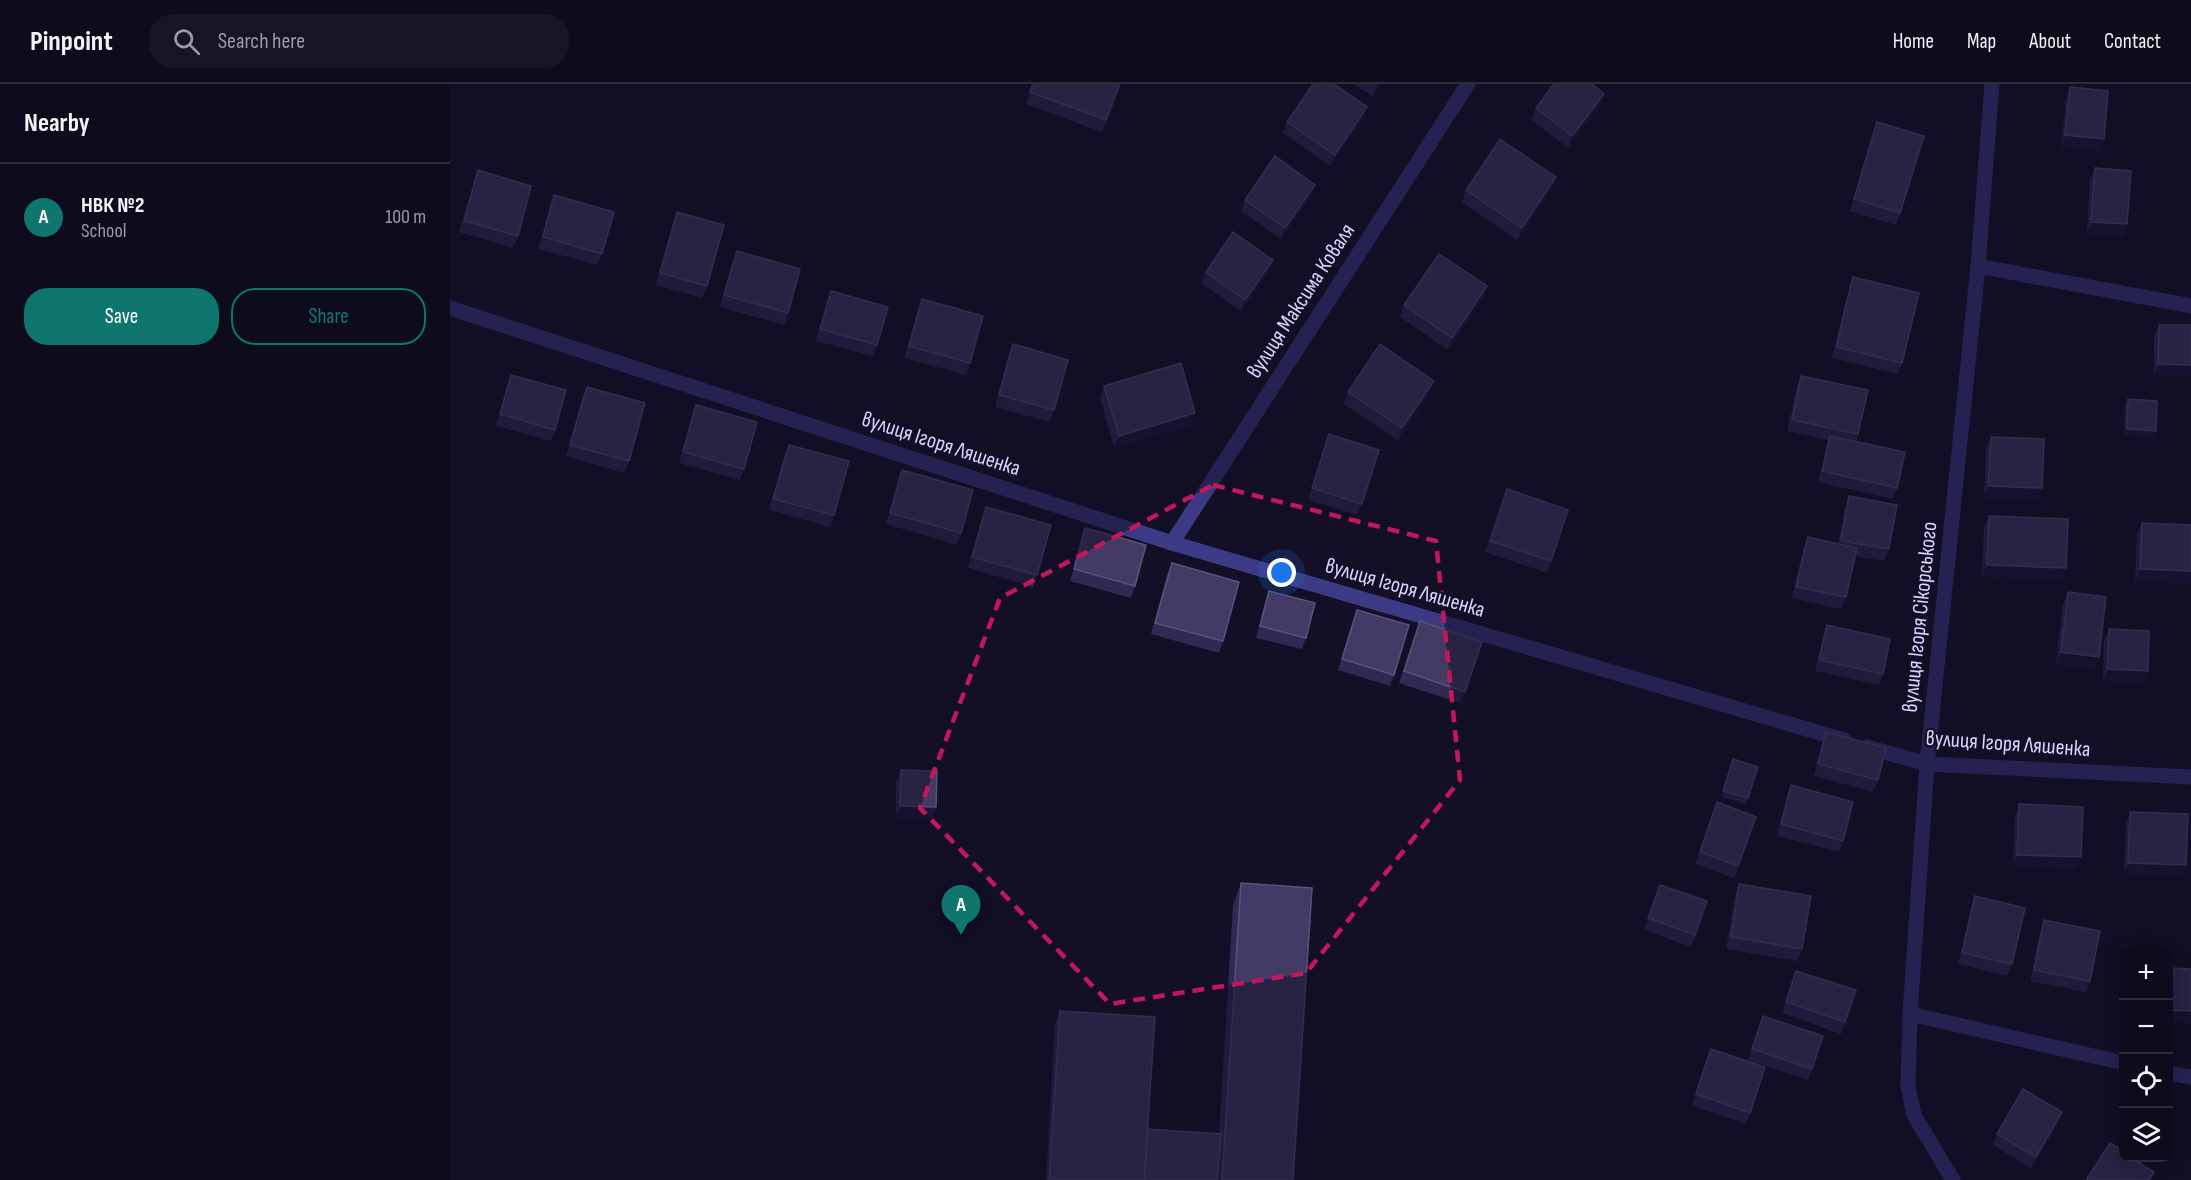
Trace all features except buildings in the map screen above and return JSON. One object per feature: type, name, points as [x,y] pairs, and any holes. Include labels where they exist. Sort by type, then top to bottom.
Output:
[{"type":"street","name":"вулиця Максима Коваля","points":[[1172,543],[1468,84]]},
{"type":"street","name":"вулиця Ігоря Сікорського","points":[[1953,1180],[1914,1115],[1908,1086],[1910,1014],[1927,764],[1978,266],[1992,84]]},
{"type":"street","points":[[1978,266],[2191,306]]},
{"type":"street","name":"вулиця Ігоря Ляшенка","points":[[450,308],[1172,543],[1927,764],[2191,777]]},
{"type":"street","points":[[1910,1014],[2119,1063]]},
{"type":"street","points":[[2173,1074],[2191,1077]]},
{"type":"highlighted area","points":[[1213,485],[1436,541],[1460,780],[1306,973],[1110,1004],[920,808],[1000,598]]},
{"type":"place","name":"НВК №2","points":[[961,935]]}]
